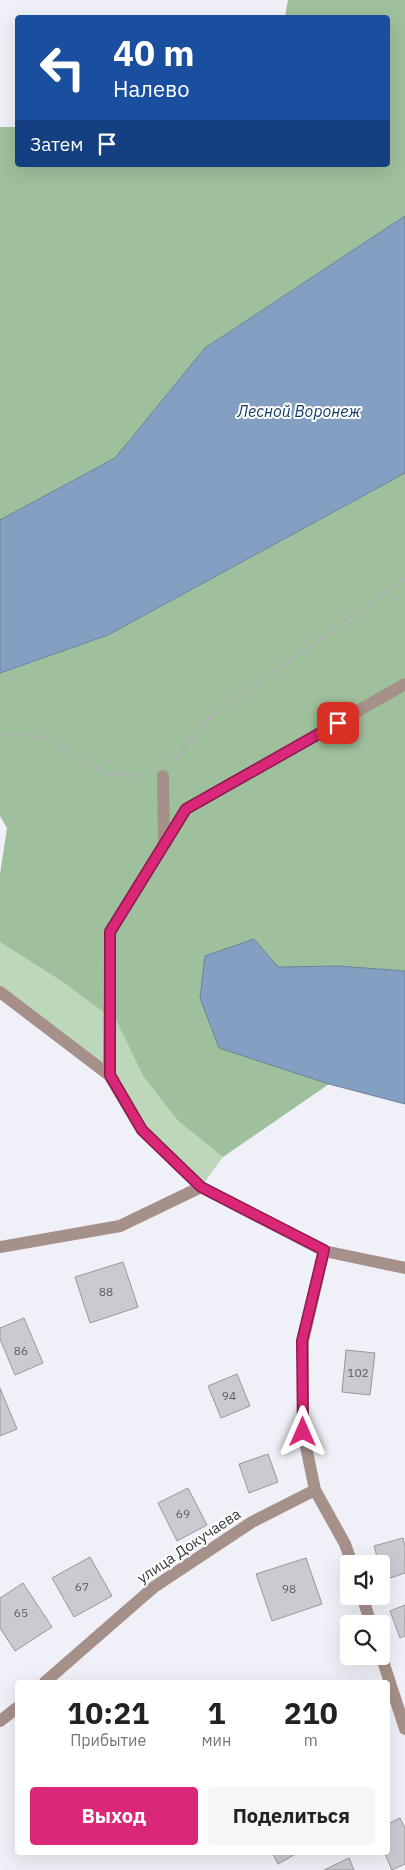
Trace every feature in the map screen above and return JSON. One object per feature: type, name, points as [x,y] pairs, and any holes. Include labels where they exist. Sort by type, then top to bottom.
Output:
[{"type":"street","points":[[110,1075],[110,932],[186,809],[405,684]]},
{"type":"street","points":[[163,776],[164,844]]},
{"type":"street","points":[[0,992],[110,1075],[142,1130],[201,1187],[324,1250],[405,1268]]},
{"type":"street","points":[[0,1247],[120,1226],[201,1187]]},
{"type":"street","points":[[324,1250],[302,1341],[303,1432],[315,1490],[346,1544],[349,1555]]},
{"type":"street","name":"улица Докучаева","points":[[47,1680],[154,1586],[252,1522],[315,1490]]},
{"type":"street","points":[[384,1665],[389,1680]]},
{"type":"street","points":[[390,1683],[405,1729]]},
{"type":"street","points":[[0,1721],[15,1709]]},
{"type":"path","points":[[0,733],[43,736],[109,774],[163,776],[202,723],[405,578]]},
{"type":"green space","points":[[288,0],[405,0],[405,216],[205,348],[115,458],[0,520],[0,127],[15,127],[15,167],[390,167],[390,15],[285,15]]},
{"type":"green space","points":[[405,473],[405,971],[339,966],[278,967],[219,1047],[329,1084],[223,1157],[178,1121],[143,1076],[117,1022],[64,983],[0,942],[0,874],[7,828],[0,816],[0,673],[108,635]]},
{"type":"green space","points":[[0,942],[64,983],[117,1022],[143,1076],[178,1121],[223,1157],[201,1187],[142,1130],[109,1075],[0,992]]},
{"type":"water","name":"Лесной Воронеж","points":[[405,216],[405,473],[108,635],[0,673],[0,520],[115,458],[205,348]]},
{"type":"water","points":[[254,939],[278,967],[339,966],[405,971],[405,1104],[329,1084],[219,1048],[200,998],[205,956]]},
{"type":"building","points":[[123,1262],[138,1307],[90,1323],[75,1277]]},
{"type":"building","points":[[24,1318],[43,1363],[15,1375],[0,1339],[0,1328]]},
{"type":"building","points":[[346,1350],[375,1353],[370,1395],[342,1392]]},
{"type":"building","points":[[237,1374],[250,1406],[221,1418],[208,1386]]},
{"type":"building","points":[[0,1388],[17,1429],[0,1436]]},
{"type":"building","points":[[268,1454],[278,1482],[249,1493],[239,1464]]},
{"type":"building","points":[[188,1488],[207,1525],[177,1541],[158,1503]]},
{"type":"building","points":[[403,1538],[405,1546],[405,1573],[390,1578],[390,1555],[376,1555],[374,1546]]},
{"type":"building","points":[[90,1557],[112,1596],[74,1617],[52,1578]]},
{"type":"building","points":[[306,1558],[322,1604],[272,1621],[256,1574]]},
{"type":"building","points":[[23,1583],[52,1627],[15,1651],[0,1628],[0,1598]]},
{"type":"building","points":[[405,1605],[405,1636],[400,1638],[390,1611]]},
{"type":"building","points":[[400,1818],[405,1828],[405,1864],[392,1870],[385,1855],[390,1855],[390,1823]]},
{"type":"building","points":[[274,1855],[294,1855],[278,1864]]},
{"type":"building","points":[[349,1858],[354,1870],[324,1870]]},
{"type":"route","points":[[303,1432],[302,1341],[324,1250],[252,1215],[201,1187],[142,1130],[110,1075],[110,932],[186,809],[338,723]]}]
